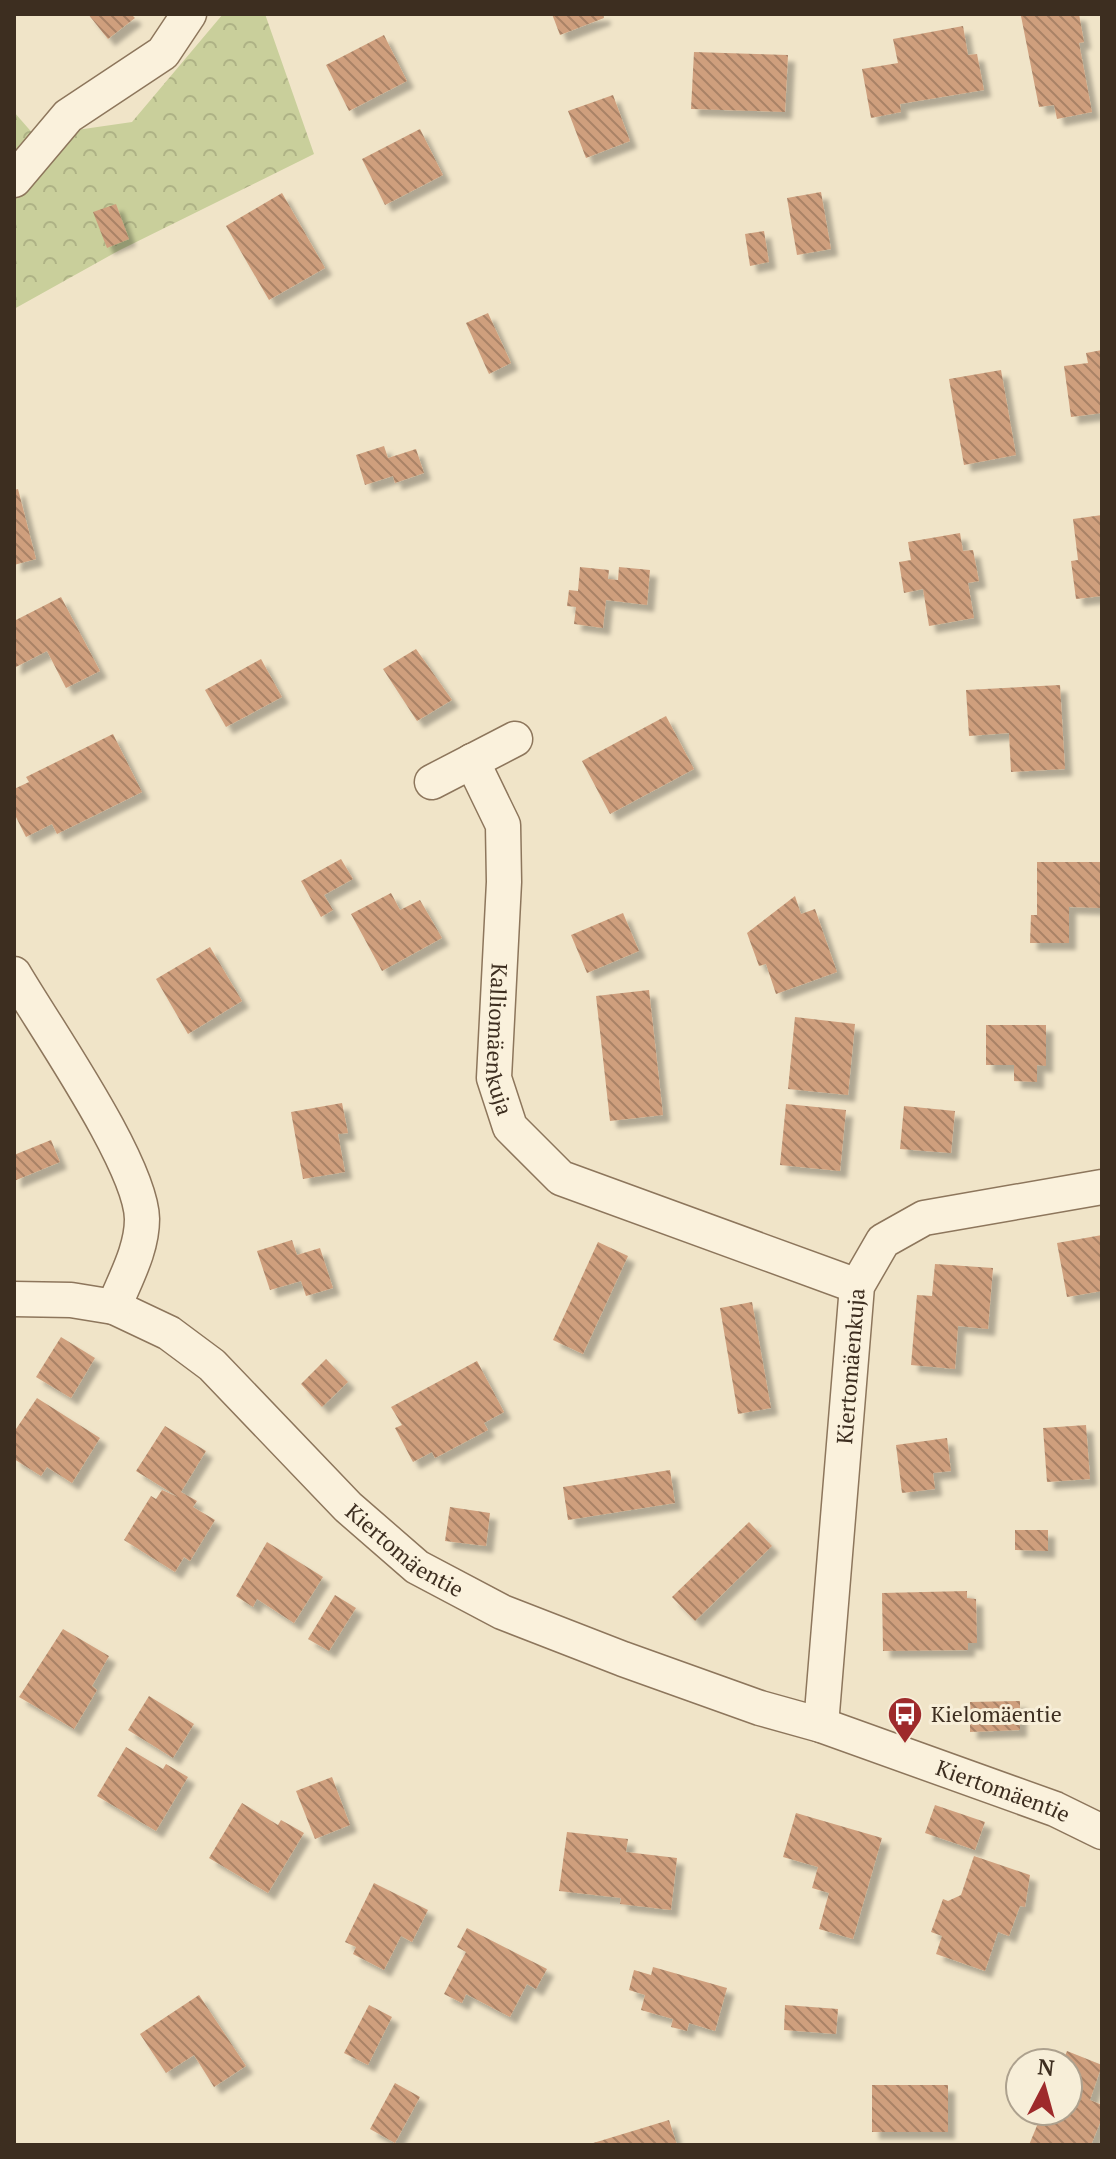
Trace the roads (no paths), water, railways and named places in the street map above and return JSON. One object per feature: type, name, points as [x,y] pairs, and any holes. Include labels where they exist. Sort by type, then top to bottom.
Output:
[{"type":"street","points":[[14,180],[68,116],[163,53],[189,14]]},
{"type":"street","points":[[432,782],[515,739]]},
{"type":"street","name":"Kalliomäenkuja","points":[[472,761],[503,825],[504,882],[494,1078],[510,1127],[561,1178],[857,1286]]},
{"type":"street","points":[[14,974],[119,1150],[135,1186],[142,1218],[138,1247],[114,1307]]},
{"type":"street","name":"Kiertomäenkuja","points":[[821,1725],[857,1286],[883,1241],[924,1218],[1102,1187]]},
{"type":"street","name":"Kiertomäentie","points":[[14,1299],[71,1300],[114,1307],[169,1333],[212,1365],[348,1507],[417,1567],[502,1612],[760,1708],[821,1725],[1055,1809],[1102,1832]]},
{"type":"place","name":"Kielomäentie","points":[[905,1745]]}]
